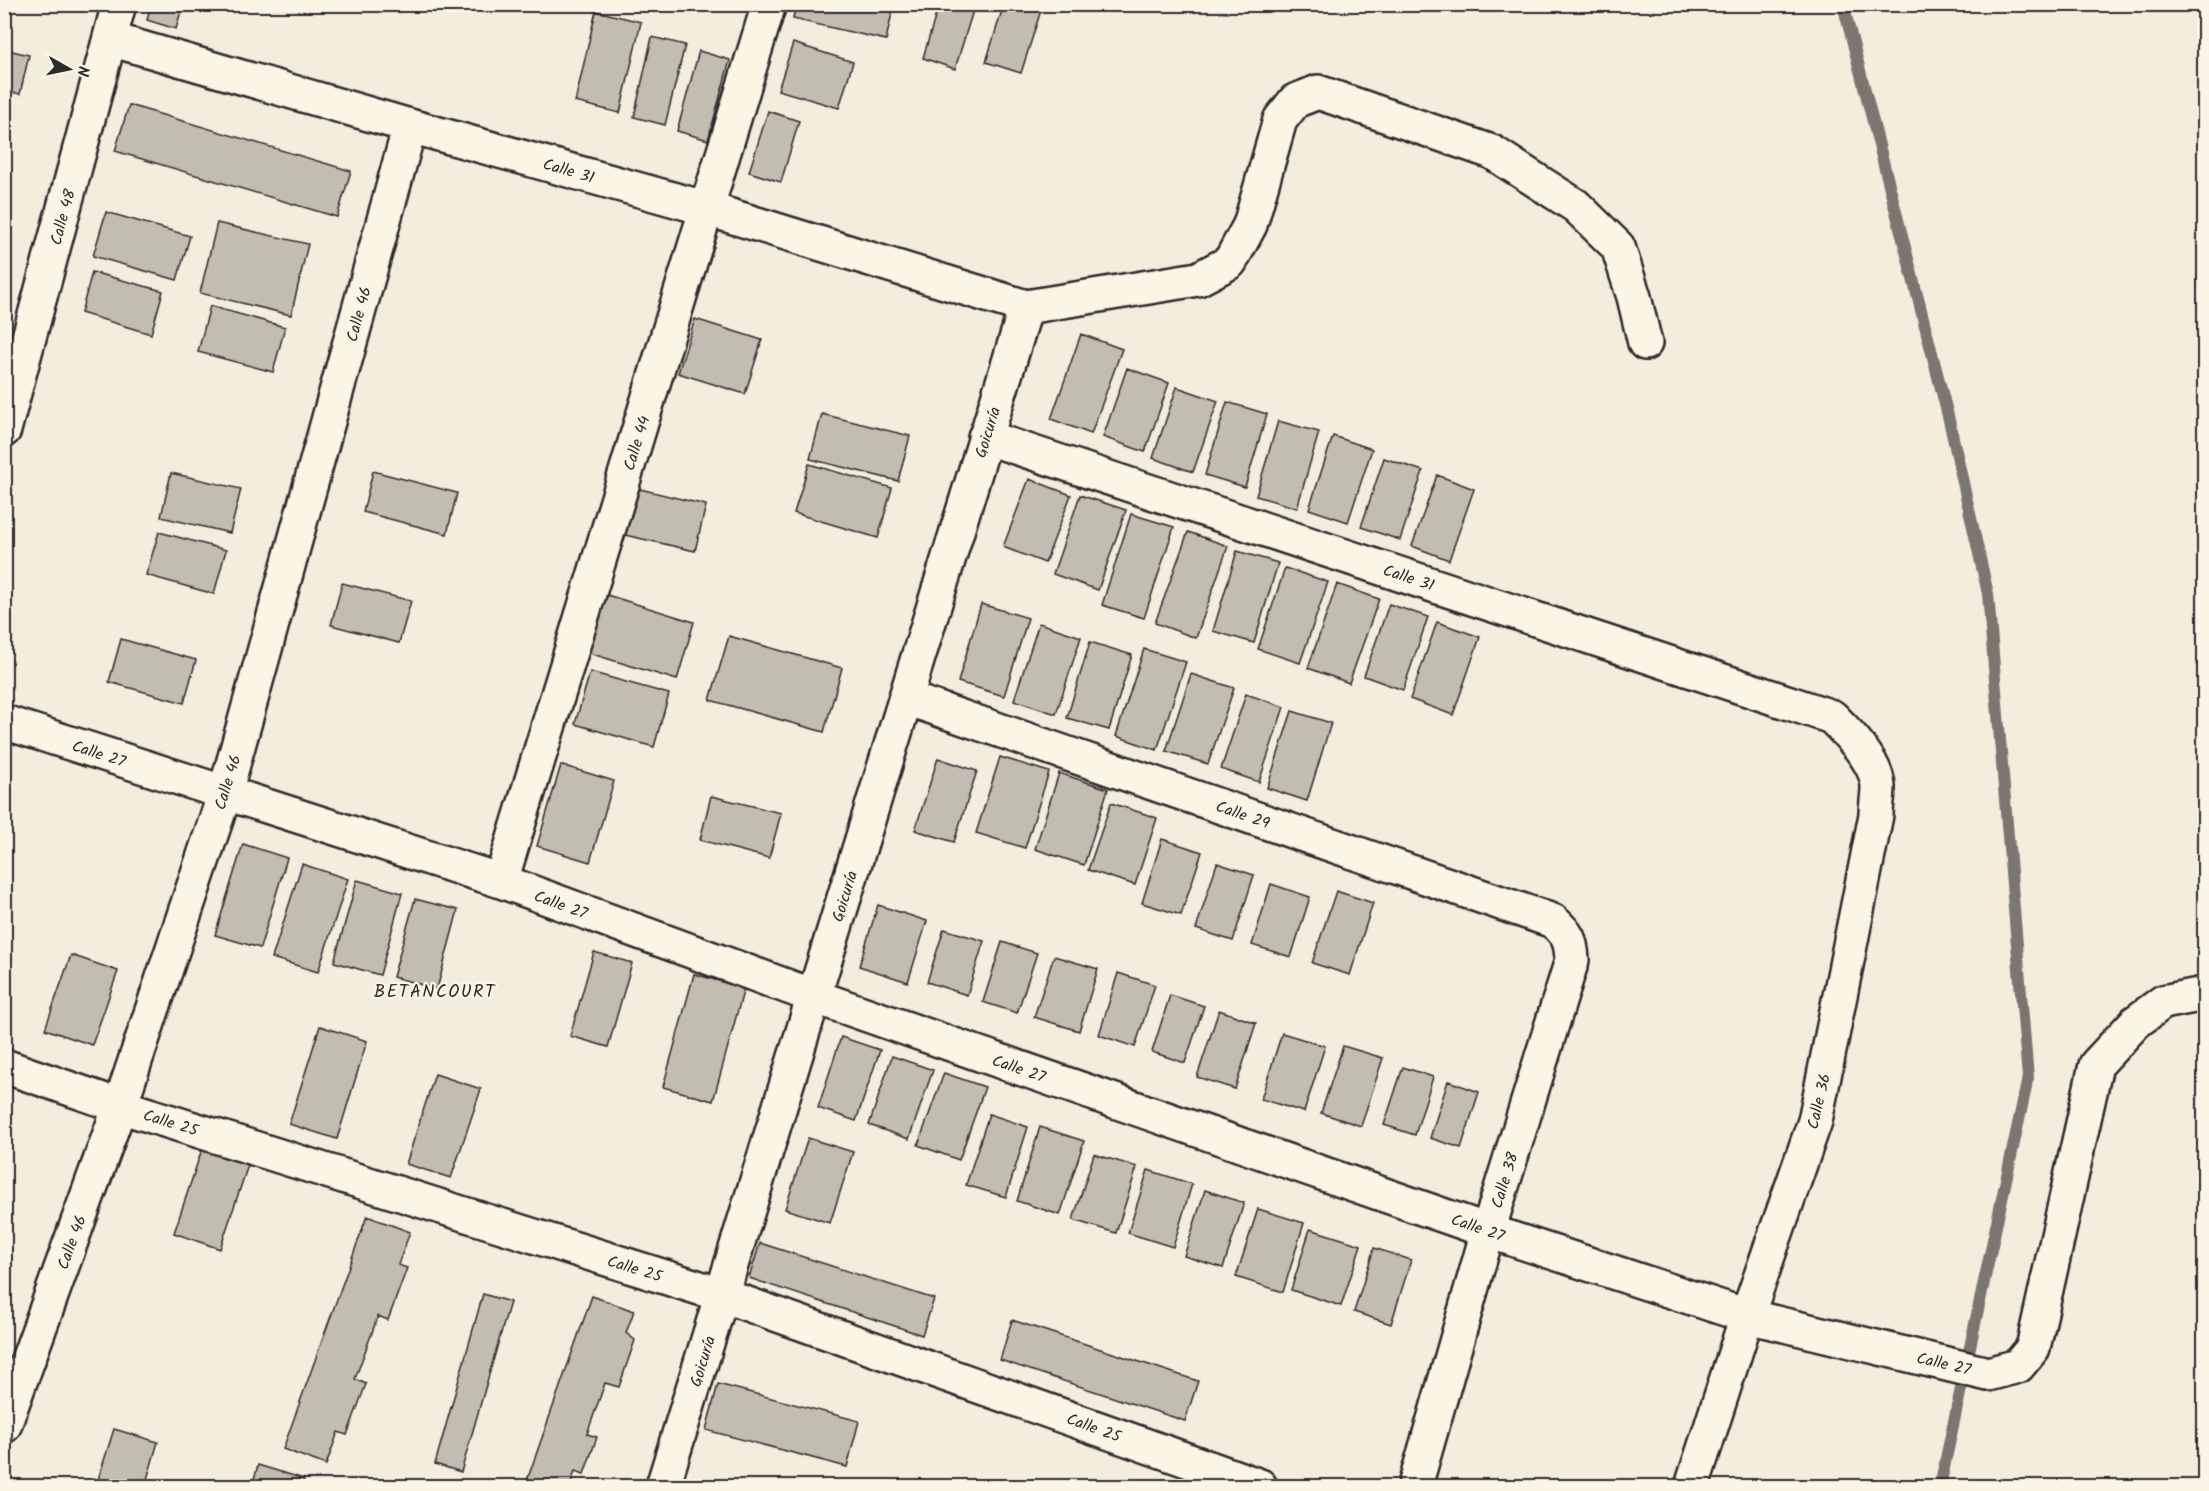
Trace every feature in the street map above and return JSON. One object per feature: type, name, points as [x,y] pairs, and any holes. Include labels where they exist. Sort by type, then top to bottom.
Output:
[{"type":"street","name":"Calle 48","points":[[6,414],[118,4]]},
{"type":"street","name":"Calle 44","points":[[501,881],[769,4]]},
{"type":"street","name":"Calle 31","points":[[110,39],[708,209],[1026,307]]},
{"type":"street","points":[[1026,307],[1198,279],[1230,262],[1250,225],[1280,120],[1294,101],[1318,92],[1492,152],[1576,206],[1618,247],[1634,297],[1645,343]]},
{"type":"street","name":"Calle 46","points":[[4,1426],[10,1390],[120,1106],[225,793],[410,126]]},
{"type":"street","name":"Goicuría","points":[[663,1486],[1026,307]]},
{"type":"street","name":"Calle 31","points":[[986,437],[1832,717]]},
{"type":"street","name":"Calle 29","points":[[906,698],[1553,921],[1565,931],[1571,944]]},
{"type":"street","name":"Calle 36","points":[[1692,1486],[1746,1316],[1815,1122],[1875,815],[1878,784],[1869,761],[1850,735],[1832,717]]},
{"type":"street","name":"Calle 27","points":[[4,722],[501,881],[813,996],[1488,1231],[1746,1316],[1988,1374],[2018,1366],[2033,1348],[2096,1065],[2136,1022],[2163,1002],[2205,994]]},
{"type":"street","name":"Calle 38","points":[[1415,1486],[1488,1231],[1572,960],[1571,944]]},
{"type":"street","name":"Calle 25","points":[[4,1066],[120,1106],[722,1295],[1260,1486]]},
{"type":"building","points":[[151,4],[183,4],[176,29],[147,20]]},
{"type":"building","points":[[626,4],[650,4],[649,10]]},
{"type":"building","points":[[667,4],[699,4],[697,12]]},
{"type":"building","points":[[796,4],[894,4],[886,40],[793,19]]},
{"type":"building","points":[[939,4],[975,4],[955,69],[923,58]]},
{"type":"building","points":[[1004,4],[1043,4],[1021,73],[986,62]]},
{"type":"building","points":[[596,11],[641,22],[620,113],[575,102]]},
{"type":"building","points":[[652,37],[685,45],[665,125],[634,117]]},
{"type":"building","points":[[793,43],[853,62],[839,108],[778,90]]},
{"type":"building","points":[[4,49],[29,55],[20,94],[4,91]]},
{"type":"building","points":[[699,51],[730,60],[708,140],[677,131]]},
{"type":"building","points":[[129,105],[351,171],[337,217],[115,151]]},
{"type":"building","points":[[768,111],[799,121],[781,182],[749,172]]},
{"type":"building","points":[[106,212],[190,236],[177,280],[93,256]]},
{"type":"building","points":[[217,223],[308,244],[291,315],[200,293]]},
{"type":"building","points":[[92,272],[163,291],[151,334],[81,313]]},
{"type":"building","points":[[210,306],[285,327],[273,372],[198,352]]},
{"type":"building","points":[[695,319],[762,340],[745,394],[678,373]]},
{"type":"building","points":[[1081,334],[1122,349],[1091,434],[1051,419]]},
{"type":"building","points":[[1127,368],[1169,383],[1145,452],[1103,437]]},
{"type":"building","points":[[1177,387],[1218,401],[1193,472],[1153,458]]},
{"type":"building","points":[[1227,402],[1267,414],[1245,487],[1205,475]]},
{"type":"building","points":[[822,414],[910,436],[898,481],[810,459]]},
{"type":"building","points":[[1278,421],[1319,432],[1297,508],[1256,496]]},
{"type":"building","points":[[1333,436],[1372,449],[1348,522],[1309,509]]},
{"type":"building","points":[[1384,458],[1423,471],[1400,540],[1361,527]]},
{"type":"building","points":[[809,464],[892,488],[878,538],[794,513]]},
{"type":"building","points":[[373,471],[457,493],[447,534],[363,512]]},
{"type":"building","points":[[171,473],[241,489],[230,533],[161,517]]},
{"type":"building","points":[[1437,475],[1474,489],[1449,560],[1412,546]]},
{"type":"building","points":[[1029,479],[1071,495],[1045,563],[1003,547]]},
{"type":"building","points":[[636,488],[706,505],[695,551],[625,535]]},
{"type":"building","points":[[1080,495],[1126,510],[1098,590],[1053,574]]},
{"type":"building","points":[[1131,514],[1174,527],[1144,618],[1102,605]]},
{"type":"building","points":[[159,532],[226,550],[214,594],[146,575]]},
{"type":"building","points":[[1188,532],[1228,546],[1196,638],[1155,623]]},
{"type":"building","points":[[1237,551],[1278,563],[1254,643],[1213,631]]},
{"type":"building","points":[[1285,568],[1328,582],[1300,663],[1258,649]]},
{"type":"building","points":[[342,583],[411,601],[399,643],[331,625]]},
{"type":"building","points":[[1337,584],[1379,599],[1349,683],[1308,668]]},
{"type":"building","points":[[607,595],[694,622],[677,680],[589,653]]},
{"type":"building","points":[[981,604],[1028,618],[1004,696],[958,682]]},
{"type":"building","points":[[1389,604],[1428,617],[1403,690],[1364,676]]},
{"type":"building","points":[[1437,622],[1480,637],[1453,715],[1410,699]]},
{"type":"building","points":[[1039,623],[1081,637],[1056,714],[1014,700]]},
{"type":"building","points":[[729,636],[842,668],[824,732],[710,700]]},
{"type":"building","points":[[121,639],[196,660],[184,703],[109,682]]},
{"type":"building","points":[[1090,642],[1132,655],[1109,730],[1067,718]]},
{"type":"building","points":[[1144,649],[1186,662],[1157,750],[1116,736]]},
{"type":"building","points":[[590,672],[669,694],[654,747],[575,724]]},
{"type":"building","points":[[1191,674],[1234,688],[1208,764],[1166,751]]},
{"type":"building","points":[[1246,694],[1284,707],[1259,782],[1221,769]]},
{"type":"building","points":[[1292,711],[1331,723],[1307,801],[1267,788]]},
{"type":"building","points":[[1000,757],[1049,772],[1025,848],[976,833]]},
{"type":"building","points":[[938,758],[977,771],[954,842],[915,830]]},
{"type":"building","points":[[561,765],[614,781],[590,862],[537,846]]},
{"type":"building","points":[[1059,773],[1108,789],[1084,865],[1035,849]]},
{"type":"building","points":[[711,796],[781,813],[769,858],[700,840]]},
{"type":"building","points":[[1111,803],[1157,818],[1135,885],[1088,870]]},
{"type":"building","points":[[1162,839],[1202,852],[1181,915],[1142,903]]},
{"type":"building","points":[[243,844],[287,858],[260,948],[215,935]]},
{"type":"building","points":[[1217,863],[1254,875],[1233,941],[1196,929]]},
{"type":"building","points":[[302,864],[348,879],[318,972],[272,958]]},
{"type":"building","points":[[357,880],[402,893],[380,975],[334,962]]},
{"type":"building","points":[[1271,884],[1310,897],[1291,957],[1252,945]]},
{"type":"building","points":[[1336,891],[1373,903],[1350,975],[1312,963]]},
{"type":"building","points":[[415,899],[458,910],[437,989],[393,977]]},
{"type":"building","points":[[878,905],[927,921],[908,982],[859,966]]},
{"type":"building","points":[[944,929],[984,941],[967,995],[927,982]]},
{"type":"building","points":[[1002,942],[1037,953],[1017,1013],[983,1002]]},
{"type":"building","points":[[594,952],[632,963],[608,1047],[570,1036]]},
{"type":"building","points":[[71,955],[118,971],[92,1045],[45,1029]]},
{"type":"building","points":[[1054,956],[1098,969],[1079,1031],[1034,1017]]},
{"type":"building","points":[[1118,973],[1155,985],[1135,1047],[1099,1035]]},
{"type":"building","points":[[694,974],[744,988],[713,1101],[663,1087]]},
{"type":"building","points":[[1170,995],[1204,1006],[1185,1063],[1152,1052]]},
{"type":"building","points":[[1219,1010],[1256,1023],[1235,1089],[1197,1077]]},
{"type":"building","points":[[320,1026],[367,1041],[337,1139],[289,1124]]},
{"type":"building","points":[[1282,1033],[1325,1046],[1304,1112],[1261,1099]]},
{"type":"building","points":[[841,1037],[880,1050],[856,1121],[818,1108]]},
{"type":"building","points":[[1343,1046],[1383,1058],[1361,1126],[1321,1113]]},
{"type":"building","points":[[892,1056],[933,1070],[909,1139],[869,1125]]},
{"type":"building","points":[[1403,1067],[1433,1077],[1415,1135],[1384,1125]]},
{"type":"building","points":[[944,1073],[985,1087],[959,1160],[918,1145]]},
{"type":"building","points":[[435,1074],[481,1089],[451,1178],[406,1164]]},
{"type":"building","points":[[1448,1081],[1479,1092],[1461,1148],[1430,1138]]},
{"type":"building","points":[[989,1114],[1028,1127],[1006,1197],[966,1185]]},
{"type":"building","points":[[1040,1127],[1084,1141],[1060,1215],[1017,1201]]},
{"type":"building","points":[[808,1138],[853,1152],[830,1223],[785,1209]]},
{"type":"building","points":[[202,1149],[248,1165],[220,1249],[174,1233]]},
{"type":"building","points":[[1094,1154],[1137,1167],[1116,1233],[1073,1220]]},
{"type":"building","points":[[1148,1170],[1192,1184],[1173,1247],[1128,1233]]},
{"type":"building","points":[[1205,1190],[1244,1203],[1223,1268],[1184,1256]]},
{"type":"building","points":[[1258,1209],[1304,1223],[1283,1292],[1236,1277]]},
{"type":"building","points":[[367,1216],[410,1232],[398,1265],[407,1268],[388,1320],[378,1316],[355,1379],[366,1384],[347,1435],[338,1432],[326,1465],[283,1449]]},
{"type":"building","points":[[1310,1229],[1361,1245],[1341,1306],[1291,1290]]},
{"type":"building","points":[[760,1243],[934,1299],[922,1335],[749,1278]]},
{"type":"building","points":[[1374,1248],[1411,1260],[1391,1324],[1354,1312]]},
{"type":"building","points":[[483,1294],[510,1302],[461,1472],[435,1464]]},
{"type":"building","points":[[592,1296],[634,1311],[626,1333],[635,1340],[619,1387],[605,1383],[587,1434],[597,1437],[584,1474],[575,1471],[570,1486],[525,1486]]},
{"type":"building","points":[[1012,1320],[1198,1381],[1185,1421],[1000,1360]]},
{"type":"building","points":[[718,1384],[859,1421],[847,1467],[706,1430]]},
{"type":"building","points":[[114,1429],[158,1442],[145,1486],[96,1486]]},
{"type":"building","points":[[258,1465],[304,1479],[302,1486],[252,1486]]},
{"type":"waterway","points":[[1843,4],[1949,420],[1988,594],[2028,1078],[1940,1486]]},
{"type":"district","name":"BETANCOURT","points":[[435,991]]}]
